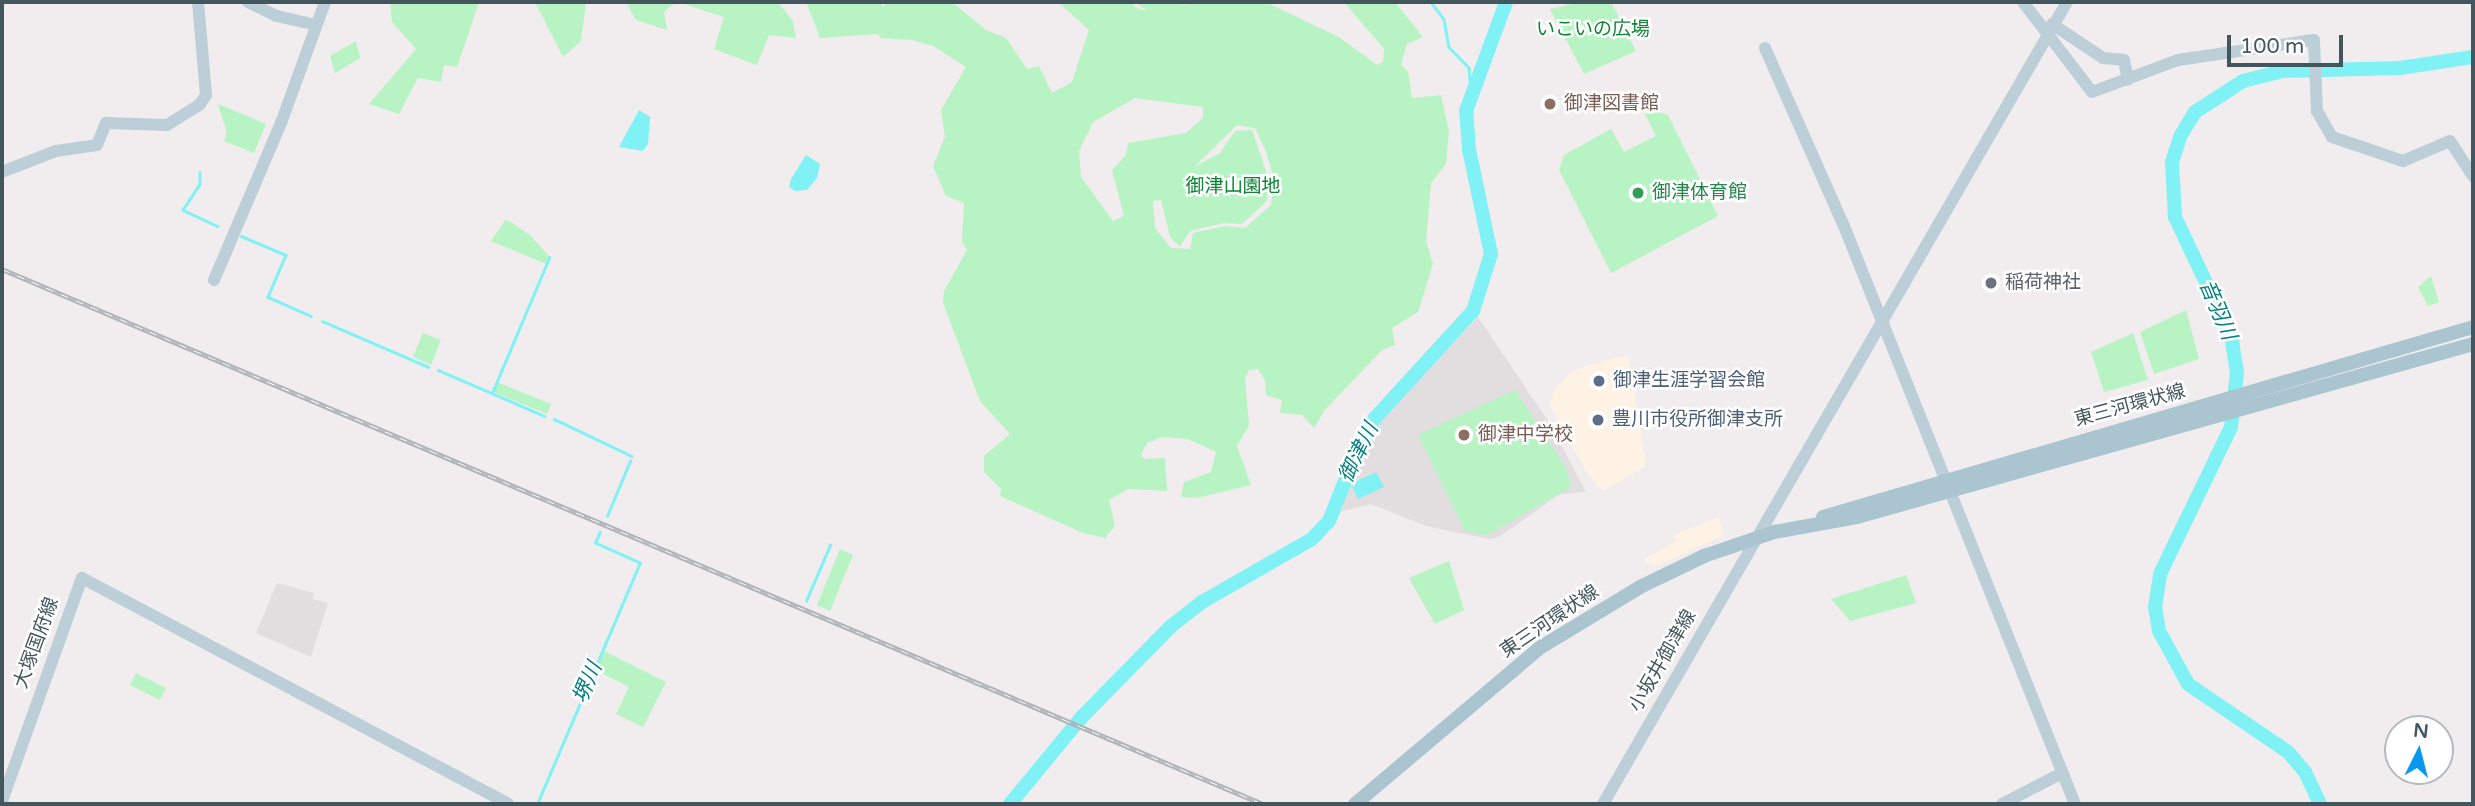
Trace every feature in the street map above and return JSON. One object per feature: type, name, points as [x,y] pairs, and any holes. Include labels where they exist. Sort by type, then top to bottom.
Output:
[{"type":"main road","name":"東三河環状線","points":[[2265,395],[2473,327]]},
{"type":"main road","name":"東三河環状線","points":[[1355,804],[1529,656],[1595,612],[1704,556],[1758,537],[1857,517],[1947,485],[2265,395],[2473,344]]},
{"type":"street","points":[[2,172],[56,150],[97,145],[106,123],[166,125],[200,104],[206,95],[198,2]]},
{"type":"street","points":[[248,2],[288,19],[316,25]]},
{"type":"street","points":[[214,280],[281,123],[325,2]]},
{"type":"street","points":[[2023,2],[2049,29],[2092,92],[2178,60],[2290,41],[2314,40],[2317,111],[2332,136],[2403,161],[2450,141],[2473,176]]},
{"type":"street","name":"小坂井御津線","points":[[1603,804],[2067,2]]},
{"type":"street","points":[[2049,29],[2103,58],[2124,60],[2128,80]]},
{"type":"street","points":[[1765,48],[1808,140],[1882,320],[2075,804]]},
{"type":"street","name":"大塚国府線","points":[[2,801],[82,578],[508,804]]},
{"type":"street","points":[[2002,804],[2062,773]]},
{"type":"shaded area","name":"御津中学校","points":[[1478,317],[1552,427],[1586,492],[1560,494],[1499,537],[1489,539],[1426,526],[1371,504],[1339,512],[1338,500],[1379,422]]},
{"type":"shaded area","name":"豊川市役所御津支所","points":[[1628,354],[1646,466],[1603,491],[1586,471],[1550,406],[1553,391],[1574,370]]},
{"type":"shaded area","points":[[1719,517],[1724,535],[1657,566],[1645,563],[1645,558],[1675,542],[1675,535]]},
{"type":"shaded area","points":[[277,583],[314,593],[313,599],[328,603],[311,657],[256,633]]},
{"type":"green space","points":[[390,2],[479,2],[457,67],[444,65],[441,82],[418,78],[399,114],[369,104],[416,49],[392,22]]},
{"type":"green space","points":[[535,2],[586,2],[581,41],[563,57]]},
{"type":"green space","points":[[626,2],[676,2],[664,12],[667,30],[636,20]]},
{"type":"green space","points":[[678,2],[778,2],[793,21],[796,38],[769,35],[757,65],[714,49],[724,17]]},
{"type":"green space","name":"御津山園地","points":[[806,2],[879,2],[884,7],[885,2],[952,2],[986,30],[1006,38],[1027,69],[1039,66],[1052,93],[1072,82],[1089,30],[1058,2],[1132,2],[1135,7],[1147,10],[1134,2],[1194,2],[1173,8],[1197,2],[1265,2],[1339,37],[1377,65],[1383,61],[1384,49],[1344,2],[1395,2],[1423,37],[1407,44],[1401,64],[1408,72],[1412,98],[1441,95],[1449,131],[1446,164],[1431,183],[1426,241],[1433,264],[1418,312],[1392,328],[1395,345],[1382,350],[1324,411],[1314,428],[1302,415],[1280,413],[1282,400],[1266,395],[1265,381],[1258,369],[1249,370],[1245,379],[1249,426],[1237,446],[1251,485],[1197,498],[1181,497],[1184,482],[1211,472],[1216,452],[1188,439],[1162,437],[1147,443],[1141,454],[1144,459],[1165,458],[1167,491],[1128,489],[1109,500],[1115,526],[1105,538],[1083,533],[1000,496],[1001,489],[984,472],[984,456],[1010,434],[980,401],[943,303],[944,291],[967,250],[962,242],[964,203],[946,196],[933,166],[945,137],[941,110],[966,67],[933,46],[913,40],[880,38],[878,34],[820,38]],"holes":[[[1135,98],[1203,107],[1203,118],[1186,133],[1128,143],[1126,155],[1112,170],[1124,216],[1113,221],[1081,177],[1079,151],[1093,122]],[[1237,125],[1255,128],[1266,152],[1274,179],[1271,205],[1245,228],[1225,226],[1193,233],[1190,249],[1171,248],[1155,228],[1153,201],[1161,200],[1170,237],[1180,247],[1190,231],[1224,223],[1242,224],[1267,201],[1268,177],[1252,130],[1235,131],[1220,153],[1194,167]]]},
{"type":"green space","name":"いこいの広場","points":[[1580,2],[1611,2],[1636,51],[1584,74],[1550,9]]},
{"type":"green space","points":[[356,41],[360,58],[335,73],[330,56]]},
{"type":"green space","points":[[218,104],[266,124],[254,153],[224,141],[227,133]]},
{"type":"green space","name":"御津体育館","points":[[1652,110],[1668,115],[1718,216],[1611,273],[1559,170],[1564,155],[1611,129],[1624,152],[1656,136],[1645,114]]},
{"type":"green space","points":[[506,219],[530,235],[549,256],[546,264],[491,241]]},
{"type":"green space","points":[[2431,276],[2439,302],[2428,306],[2418,287]]},
{"type":"green space","points":[[2186,310],[2199,359],[2154,374],[2140,332]]},
{"type":"green space","points":[[423,333],[441,340],[431,365],[413,357]]},
{"type":"green space","points":[[2133,333],[2148,380],[2104,392],[2091,352]]},
{"type":"green space","points":[[497,382],[551,404],[547,414],[493,392]]},
{"type":"green space","points":[[1515,390],[1566,468],[1571,487],[1487,535],[1465,531],[1418,435]]},
{"type":"green space","points":[[840,549],[853,555],[830,611],[817,605]]},
{"type":"green space","points":[[1449,561],[1464,610],[1435,624],[1409,578]]},
{"type":"green space","points":[[1906,575],[1916,603],[1850,621],[1831,599]]},
{"type":"green space","points":[[604,651],[666,682],[643,727],[616,714],[629,687],[595,670]]},
{"type":"green space","points":[[136,673],[166,688],[160,700],[130,685]]},
{"type":"water","points":[[639,110],[650,117],[648,144],[643,151],[619,147]]},
{"type":"water","points":[[806,155],[820,164],[817,178],[807,190],[795,191],[789,187],[791,179]]},
{"type":"water","points":[[1376,472],[1384,487],[1358,499],[1351,484]]},
{"type":"waterway","points":[[1431,2],[1444,19],[1449,47],[1469,68],[1471,92]]},
{"type":"waterway","name":"御津川","points":[[1010,804],[1081,718],[1170,627],[1202,602],[1312,539],[1329,521],[1360,443],[1375,418],[1473,311],[1491,254],[1469,150],[1466,111],[1506,2]]},
{"type":"waterway","name":"音羽川","points":[[2320,804],[2305,772],[2288,752],[2188,684],[2159,631],[2155,607],[2160,574],[2231,427],[2237,373],[2231,335],[2175,217],[2172,162],[2181,135],[2195,112],[2243,81],[2283,71],[2400,68],[2473,57]]},
{"type":"waterway","points":[[200,172],[200,184],[183,210],[218,226]]},
{"type":"waterway","points":[[241,236],[286,255],[268,297],[311,316]]},
{"type":"waterway","points":[[492,393],[549,258]]},
{"type":"waterway","points":[[322,321],[429,367]]},
{"type":"waterway","points":[[438,370],[545,416]]},
{"type":"waterway","points":[[554,419],[632,456]]},
{"type":"waterway","points":[[607,516],[630,461]]},
{"type":"waterway","name":"堺川","points":[[537,804],[640,563],[595,543],[600,532]]},
{"type":"waterway","points":[[806,601],[830,545]]},
{"type":"railway","points":[[2,269],[1263,804]]},
{"type":"place","name":"御津図書館","points":[[1550,104]]},
{"type":"place","name":"御津体育館","points":[[1638,193]]},
{"type":"place","name":"稲荷神社","points":[[1991,283]]},
{"type":"place","name":"御津生涯学習会館","points":[[1599,381]]},
{"type":"place","name":"豊川市役所御津支所","points":[[1598,420]]},
{"type":"place","name":"御津中学校","points":[[1464,435]]}]
